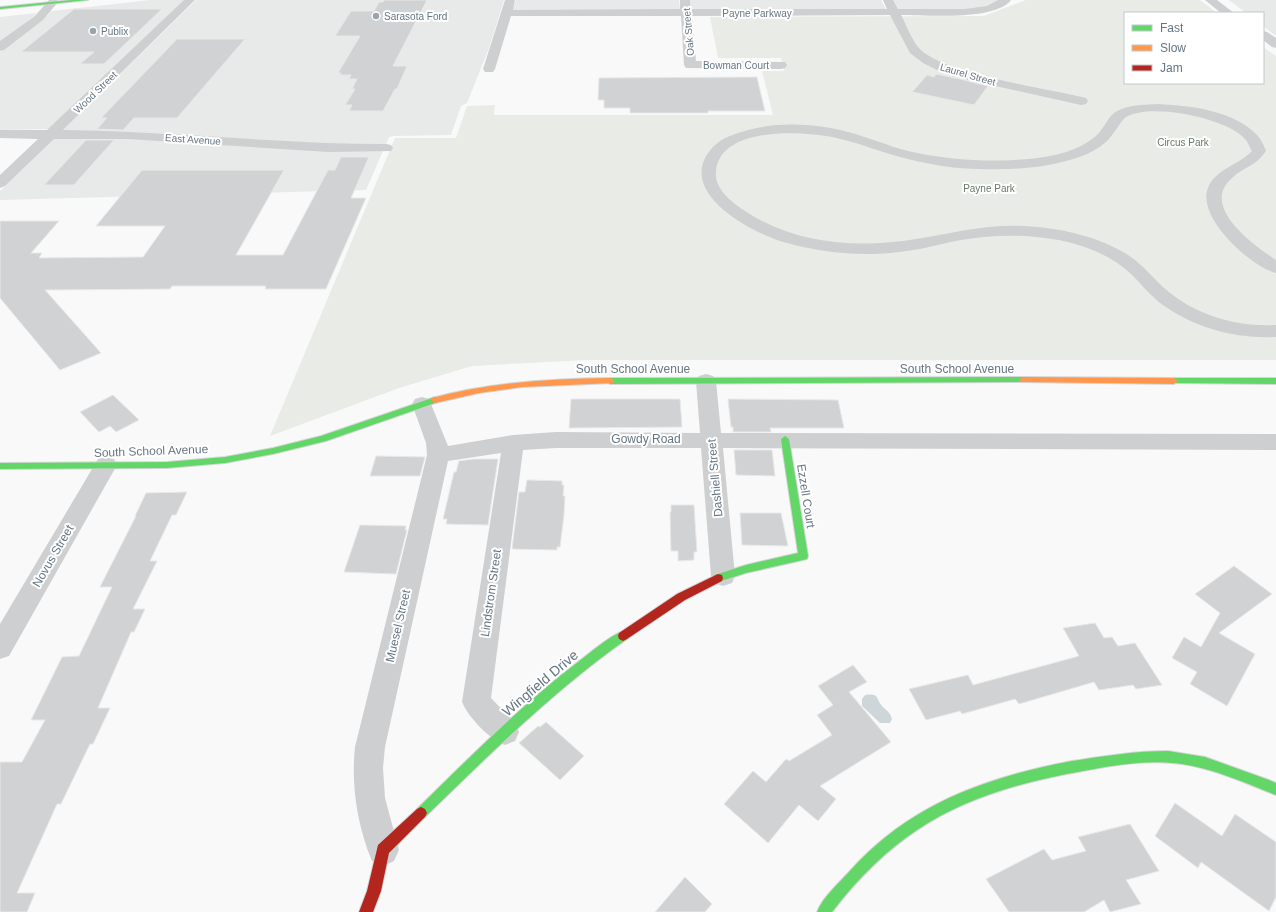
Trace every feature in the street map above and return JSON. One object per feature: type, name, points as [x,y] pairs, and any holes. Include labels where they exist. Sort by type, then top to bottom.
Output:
[{"type":"street","points":[[0,8],[67,0]]},
{"type":"street","points":[[0,47],[39,18],[53,2],[86,0]]},
{"type":"street","name":"Wood Street","points":[[0,183],[190,0]]},
{"type":"street","points":[[490,69],[510,0]]},
{"type":"street","name":"Oak Street","points":[[685,0],[690,65]]},
{"type":"street","name":"Laurel Street","points":[[887,0],[914,50],[927,60],[939,66],[968,76],[1081,101]]},
{"type":"street","name":"Payne Parkway","points":[[506,13],[894,13],[979,11],[990,9],[1006,0]]},
{"type":"street","points":[[1210,0],[1227,12]]},
{"type":"street","points":[[1264,35],[1276,44]]},
{"type":"street","name":"Bowman Court","points":[[690,65],[781,65]]},
{"type":"street","points":[[1276,268],[1241,244],[1220,219],[1215,204],[1214,192],[1224,177],[1255,159],[1260,151],[1258,144],[1241,128],[1229,122],[1182,110],[1158,108],[1139,109],[1126,112],[1112,122],[1106,134],[1080,152],[1053,160],[1020,164],[991,166],[940,161],[910,156],[844,135],[805,129],[759,132],[736,138],[716,150],[707,167],[710,184],[723,203],[749,221],[780,236],[814,244],[858,250],[891,249],[968,234],[1033,230],[1073,238],[1103,249],[1130,264],[1141,273],[1156,290],[1175,306],[1198,318],[1231,328],[1266,332],[1276,331]]},
{"type":"street","name":"East Avenue","points":[[0,134],[128,135],[328,148],[386,148]]},
{"type":"street","name":"South School Avenue","points":[[0,466],[174,465],[225,460],[323,439],[422,404],[488,388],[529,383],[572,381],[1276,381]]},
{"type":"street","name":"Dashiell Street","points":[[706,381],[723,576]]},
{"type":"street","name":"Muesel Street","points":[[383,850],[370,798],[368,768],[370,747],[438,455],[437,443],[422,404]]},
{"type":"street","name":"Gowdy Road","points":[[438,455],[513,443],[550,440],[712,439],[1276,442]]},
{"type":"street","name":"Ezzell Court","points":[[785,440],[803,556]]},
{"type":"street","name":"Lindstrom Street","points":[[505,732],[476,702],[513,443]]},
{"type":"street","name":"Novus Street","points":[[0,648],[106,465]]},
{"type":"street","name":"Wingfield Drive","points":[[383,850],[505,732],[554,688],[613,642],[681,597],[723,576],[746,569],[803,556]]},
{"type":"street","points":[[824,912],[855,872],[880,848],[906,828],[944,806],[1010,780],[1071,766],[1117,759],[1166,757],[1207,763],[1276,789]]},
{"type":"street","points":[[366,912],[374,891],[383,850]]},
{"type":"shaded area","points":[[151,0],[185,0],[49,129],[0,130],[0,52],[45,18],[51,11]]},
{"type":"shaded area","points":[[196,0],[504,0],[489,48],[467,103],[461,106],[451,135],[394,136],[389,137],[386,144],[331,144],[132,132],[61,132]]},
{"type":"shaded area","points":[[516,0],[679,0],[680,11],[512,11]]},
{"type":"shaded area","points":[[690,0],[881,0],[887,11],[692,11]]},
{"type":"shaded area","points":[[893,0],[999,0],[985,8],[976,10],[899,11]]},
{"type":"shaded area","points":[[1229,0],[1276,0],[1276,36],[1264,27],[1264,12],[1245,12]]},
{"type":"shaded area","points":[[37,13],[32,18],[0,42],[0,17]]},
{"type":"shaded area","points":[[55,138],[125,138],[383,151],[366,190],[0,200],[0,191]]},
{"type":"shaded area","points":[[865,695],[875,695],[890,715],[892,719],[890,723],[880,723],[862,706],[862,699]]},
{"type":"green space","name":"Payne Park","points":[[1026,0],[1200,0],[1216,12],[1124,12],[1124,84],[1264,84],[1264,48],[1276,56],[1276,360],[585,360],[472,366],[399,388],[270,436],[395,138],[456,138],[467,106],[495,105],[494,115],[773,115],[762,71],[784,71],[781,58],[718,58],[710,17],[984,16]]},
{"type":"building","points":[[384,0],[427,0],[393,66],[407,66],[397,89],[395,89],[383,111],[349,111],[352,105],[345,105],[355,89],[352,89],[357,79],[349,79],[351,75],[340,75],[341,73],[338,73],[360,36],[335,36],[351,11],[374,11],[379,2],[383,2]]},
{"type":"building","name":"Publix","points":[[74,9],[162,9],[104,64],[80,64],[94,52],[21,52]]},
{"type":"building","points":[[177,39],[245,39],[177,118],[134,118],[123,130],[97,129],[107,118],[101,118]]},
{"type":"building","points":[[936,74],[988,86],[974,105],[912,92],[927,75],[934,77]]},
{"type":"building","points":[[757,77],[765,111],[630,113],[630,108],[604,108],[604,100],[598,100],[599,78]]},
{"type":"building","points":[[86,140],[114,140],[74,185],[44,185]]},
{"type":"building","points":[[341,157],[369,157],[351,198],[366,198],[326,289],[265,289],[266,286],[172,286],[170,289],[45,290],[101,353],[60,370],[0,298],[0,221],[59,221],[31,253],[42,253],[39,258],[143,257],[165,226],[96,226],[142,170],[284,170],[236,255],[283,255],[328,170],[335,170]]},
{"type":"building","points":[[113,395],[139,420],[116,432],[110,426],[99,432],[80,412]]},
{"type":"building","points":[[571,399],[680,399],[682,427],[569,428]]},
{"type":"building","points":[[728,399],[838,400],[844,428],[770,428],[771,432],[733,432],[733,427],[731,427]]},
{"type":"building","points":[[734,450],[772,450],[775,476],[736,475]]},
{"type":"building","points":[[376,456],[425,457],[420,476],[370,476]]},
{"type":"building","points":[[474,459],[498,459],[488,525],[446,524],[447,519],[443,519],[454,472],[456,472],[459,461]]},
{"type":"building","points":[[527,480],[562,481],[562,485],[564,485],[564,515],[560,547],[557,547],[557,550],[512,549],[519,492],[525,492]]},
{"type":"building","points":[[187,492],[176,515],[172,515],[150,561],[157,561],[133,609],[145,609],[134,632],[131,632],[98,708],[110,708],[93,744],[90,744],[61,804],[57,804],[17,893],[35,893],[27,912],[0,912],[0,762],[22,762],[45,720],[31,720],[62,657],[79,656],[112,587],[100,587],[146,493]]},
{"type":"building","points":[[671,505],[694,505],[697,552],[694,552],[694,560],[678,561],[678,551],[671,551]]},
{"type":"building","points":[[740,513],[781,513],[788,546],[742,545]]},
{"type":"building","points":[[360,525],[406,526],[405,530],[407,530],[396,574],[344,572]]},
{"type":"building","points":[[1234,566],[1272,594],[1219,633],[1255,654],[1227,706],[1190,684],[1197,672],[1172,658],[1184,637],[1201,647],[1220,613],[1195,594]]},
{"type":"building","points":[[1095,623],[1104,638],[1112,637],[1118,646],[1135,643],[1162,685],[1136,689],[1133,685],[1099,690],[1094,682],[1019,704],[1015,699],[962,714],[960,711],[926,720],[909,689],[968,675],[973,685],[1079,656],[1063,628]]},
{"type":"building","points":[[853,665],[867,682],[849,692],[891,742],[820,786],[836,799],[818,821],[799,805],[768,843],[724,804],[753,771],[766,782],[786,759],[789,761],[832,735],[817,715],[833,705],[818,686]]},
{"type":"building","points":[[546,722],[584,756],[560,780],[519,743],[538,726],[540,727]]},
{"type":"building","points":[[1175,803],[1222,836],[1235,814],[1276,842],[1276,897],[1269,911],[1201,862],[1198,868],[1155,836]]},
{"type":"building","points":[[1130,824],[1159,871],[1126,880],[1141,904],[1110,912],[1104,900],[1084,912],[1009,912],[986,879],[1044,849],[1052,860],[1086,851],[1078,837]]},
{"type":"building","points":[[685,877],[712,904],[705,912],[655,912]]},
{"type":"traffic: fast","points":[[0,8],[86,0]]},
{"type":"traffic: fast","points":[[610,381],[1023,380]]},
{"type":"traffic: fast","points":[[1174,381],[1276,381]]},
{"type":"traffic: fast","points":[[0,466],[167,465],[225,460],[273,451],[323,439],[435,400]]},
{"type":"traffic: fast","points":[[718,578],[746,569],[803,556],[785,439]]},
{"type":"traffic: fast","points":[[421,813],[543,697],[595,655],[623,636]]},
{"type":"traffic: fast","points":[[824,912],[849,881],[876,853],[921,819],[971,794],[1024,777],[1117,760],[1143,757],[1168,757],[1193,760],[1217,767],[1276,789]]},
{"type":"traffic: slow","points":[[1023,380],[1174,381]]},
{"type":"traffic: slow","points":[[435,400],[479,390],[522,384],[610,381]]},
{"type":"traffic: jam","points":[[623,636],[681,597],[718,578]]},
{"type":"traffic: jam","points":[[366,912],[374,891],[383,850],[421,813]]},
{"type":"place","name":"Sarasota Ford","points":[[376,16]]},
{"type":"place","name":"Publix","points":[[93,31]]},
{"type":"park label","name":"Circus Park","points":[[1183,142]]}]
